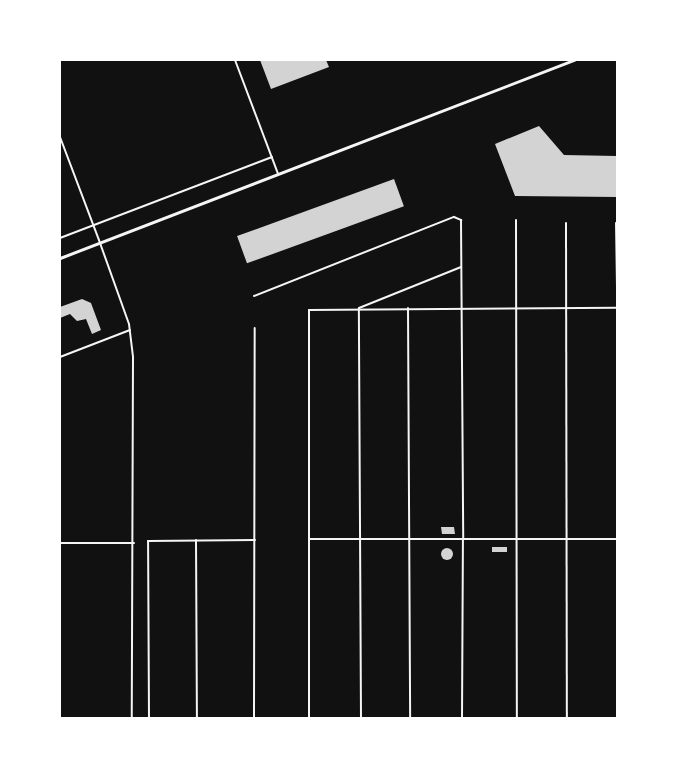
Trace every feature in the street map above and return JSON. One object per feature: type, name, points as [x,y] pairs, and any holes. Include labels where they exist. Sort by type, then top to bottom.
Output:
[{"type":"main road","points":[[60,258],[574,60]]},
{"type":"street","points":[[235,60],[278,174]]},
{"type":"street","points":[[60,137],[94,226],[130,330],[134,543],[132,718]]},
{"type":"street","points":[[60,238],[272,157]]},
{"type":"street","points":[[254,296],[454,217],[461,220],[462,718]]},
{"type":"street","points":[[516,220],[517,718]]},
{"type":"street","points":[[566,223],[568,718]]},
{"type":"street","points":[[616,223],[617,289]]},
{"type":"street","points":[[359,308],[462,267]]},
{"type":"street","points":[[359,308],[361,718]]},
{"type":"street","points":[[309,718],[309,310],[359,308],[617,308]]},
{"type":"street","points":[[408,308],[410,718]]},
{"type":"street","points":[[254,718],[255,328]]},
{"type":"street","points":[[60,357],[130,330]]},
{"type":"street","points":[[617,362],[617,477]]},
{"type":"street","points":[[310,539],[617,539]]},
{"type":"street","points":[[196,540],[197,718]]},
{"type":"street","points":[[150,718],[148,541],[255,540]]},
{"type":"street","points":[[60,543],[134,543]]},
{"type":"building","points":[[260,60],[326,60],[329,67],[271,89]]},
{"type":"building","points":[[539,126],[564,155],[617,156],[617,197],[515,196],[495,144]]},
{"type":"building","points":[[394,179],[404,206],[247,263],[237,236]]},
{"type":"building","points":[[82,299],[91,303],[101,330],[92,334],[86,319],[77,321],[70,314],[60,318],[60,307]]},
{"type":"building","points":[[441,527],[454,527],[455,534],[442,534]]},
{"type":"building","points":[[492,547],[507,547],[507,552],[492,552]]},
{"type":"building","points":[[447,548],[453,554],[447,560],[441,554]]}]
